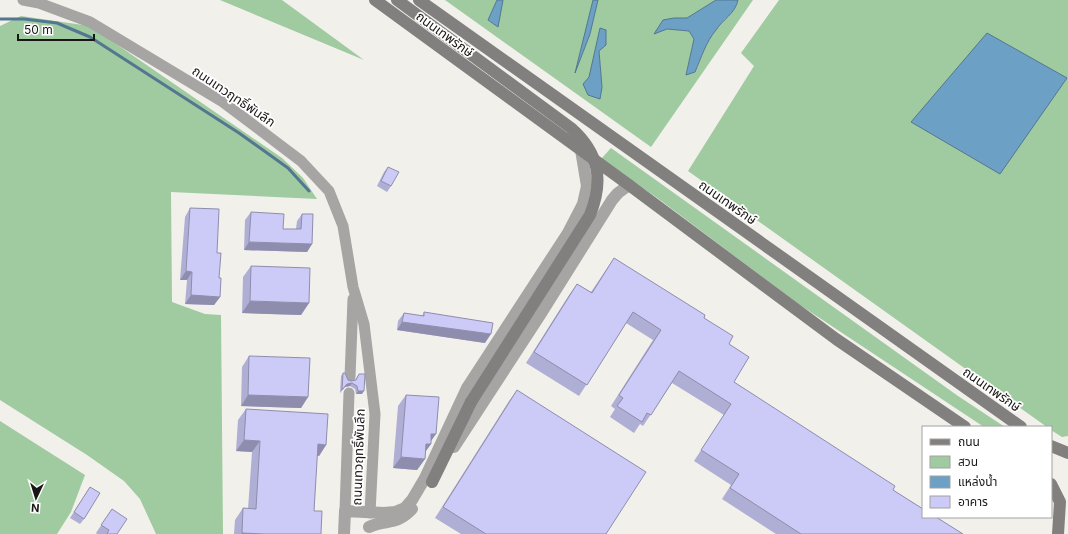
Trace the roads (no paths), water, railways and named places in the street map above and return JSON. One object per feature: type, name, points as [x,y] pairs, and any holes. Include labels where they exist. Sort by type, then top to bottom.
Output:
[{"type":"main road","name":"ถนนเทพรักษ์","points":[[375,0],[629,185],[836,339],[964,426]]},
{"type":"main road","points":[[397,0],[571,128],[592,153],[597,169],[598,184],[595,202],[590,215],[471,402],[432,482]]},
{"type":"main road","name":"ถนนเทพรักษ์","points":[[419,0],[1020,426]]},
{"type":"main road","points":[[1052,446],[1068,453]]},
{"type":"main road","points":[[1052,486],[1060,502],[1058,534]]},
{"type":"street","name":"ถนนเทวฤทธิ์พันลึก","points":[[23,0],[40,3],[90,22],[223,102],[301,161],[329,192],[343,226],[353,287],[364,324],[375,414],[368,531]]},
{"type":"street","points":[[345,511],[370,513],[395,512],[406,508],[412,500],[425,478],[468,388],[568,233],[583,204],[587,186],[581,150]]},
{"type":"street","points":[[368,531],[376,524],[393,522],[403,518],[411,510],[432,482],[605,212],[618,193],[629,185]]},
{"type":"street","points":[[583,204],[589,200],[599,199],[603,202],[605,212]]},
{"type":"street","name":"ถนนเทวฤทธิ์พันลึก","points":[[350,377],[353,287]]},
{"type":"street","name":"ถนนเทวฤทธิ์พันลึก","points":[[344,534],[349,393]]},
{"type":"water","points":[[497,0],[503,0],[498,27],[488,20]]},
{"type":"water","points":[[593,0],[598,0],[590,34],[575,73]]},
{"type":"water","points":[[716,0],[738,0],[732,13],[719,26],[709,40],[695,72],[686,75],[694,39],[689,31],[667,29],[654,34],[663,20],[687,18]]},
{"type":"water","points":[[600,28],[606,30],[606,45],[599,51],[602,87],[600,99],[588,95],[583,84],[589,77]]},
{"type":"water","points":[[987,33],[1067,78],[1000,174],[911,122]]},
{"type":"waterway","points":[[0,19],[24,19],[57,23],[90,37],[239,133],[288,168],[309,191]]}]
